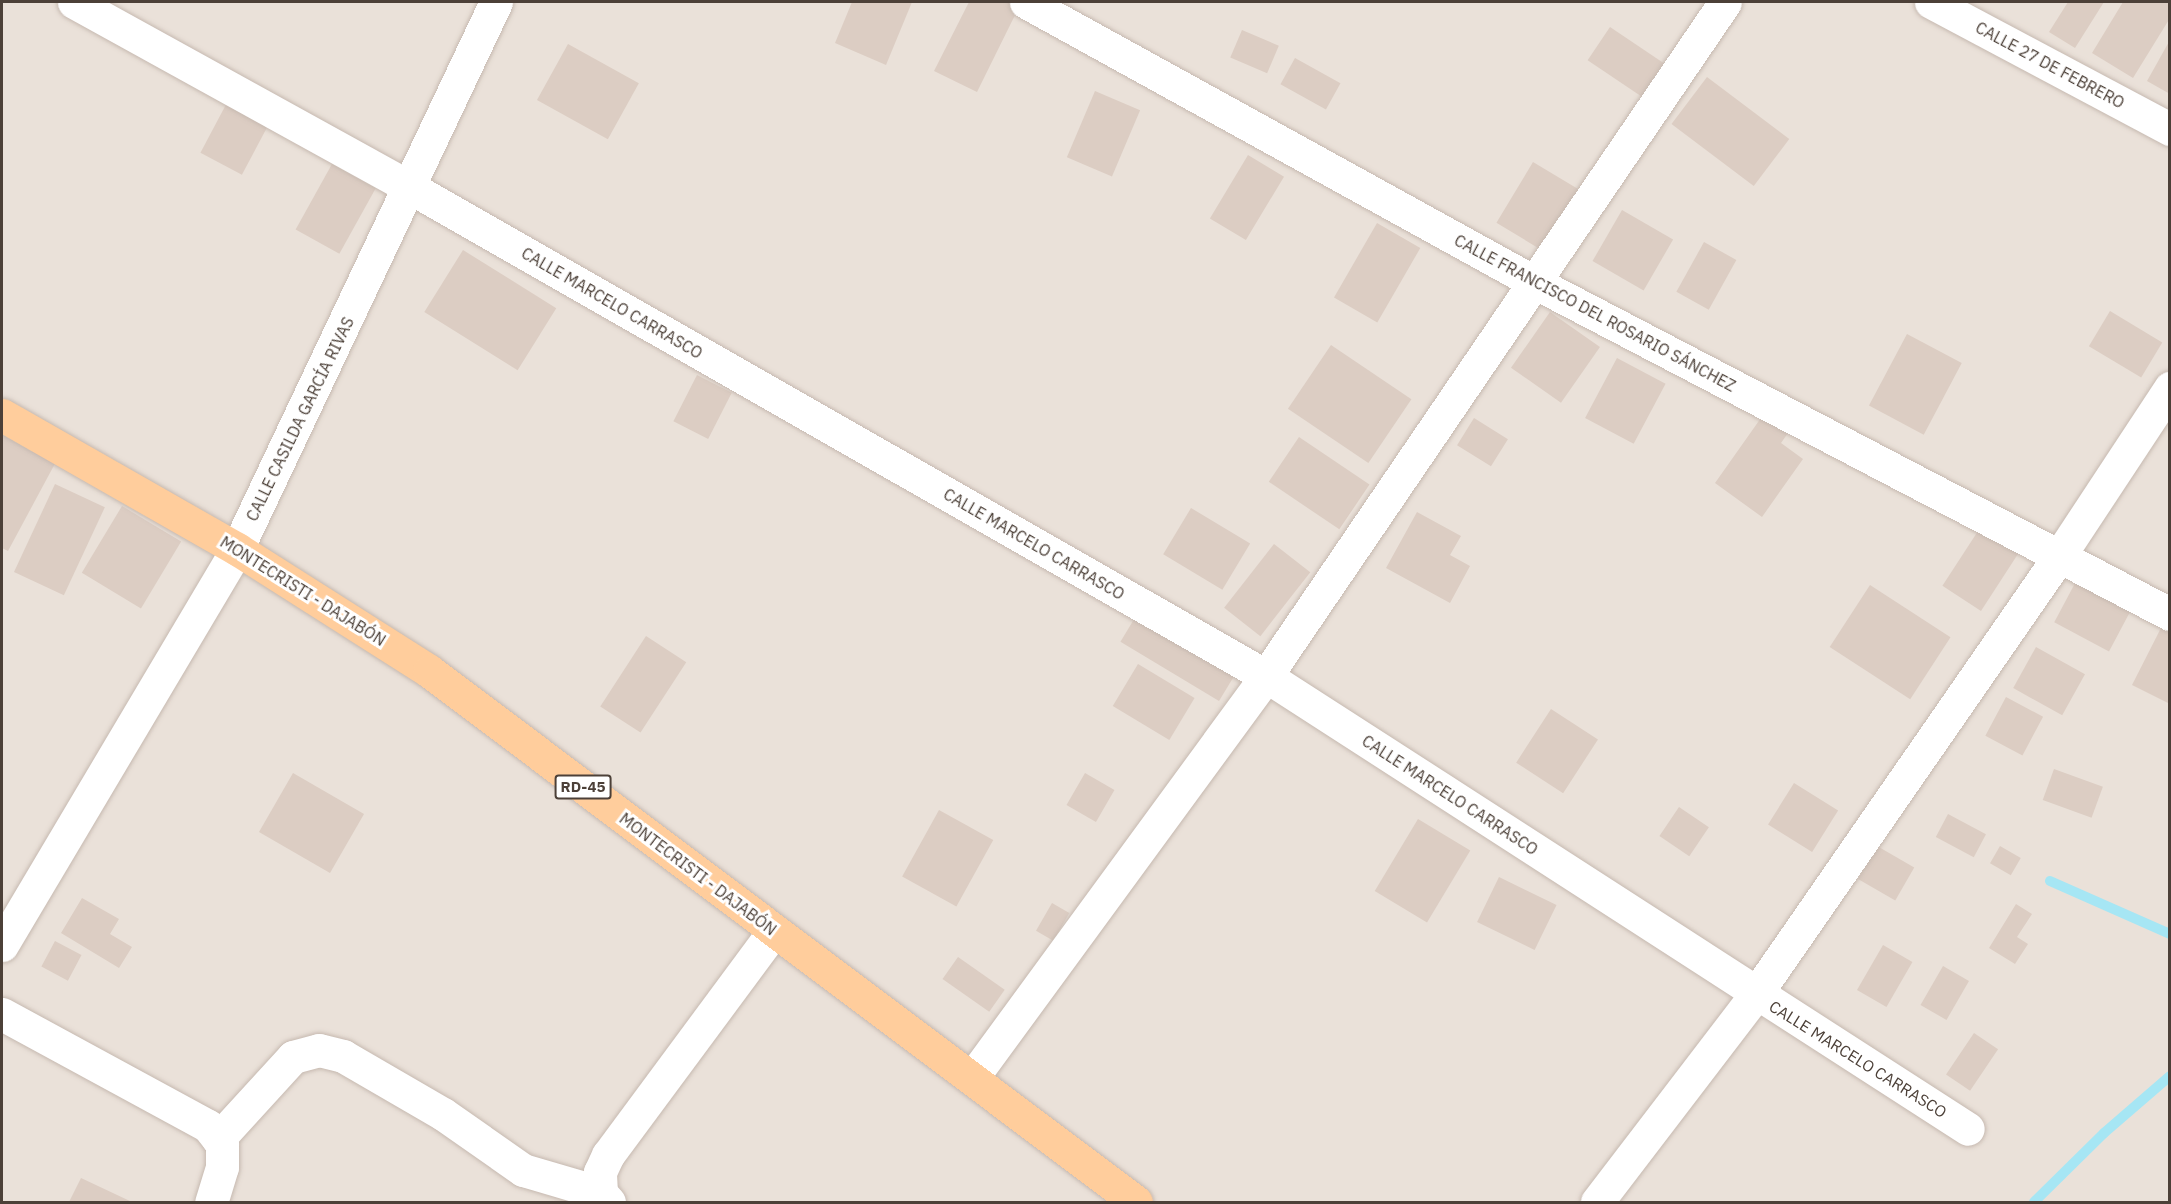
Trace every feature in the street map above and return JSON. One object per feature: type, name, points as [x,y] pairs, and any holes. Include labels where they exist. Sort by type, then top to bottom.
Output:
[{"type":"main road","name":"MONTECRISTI - DAJABÓN","points":[[2,415],[237,549],[429,671],[1136,1203]]},
{"type":"street","name":"CALLE MARCELO CARRASCO","points":[[74,2],[411,188],[1266,676],[1968,1129]]},
{"type":"street","name":"CALLE CASILDA GARCÍA RIVAS","points":[[2,945],[237,549],[411,188],[496,2]]},
{"type":"street","name":"CALLE FRANCISCO DEL ROSARIO SÁNCHEZ","points":[[1026,2],[1534,282],[2058,558],[2169,614]]},
{"type":"street","points":[[972,1078],[1266,676],[1725,2]]},
{"type":"street","name":"CALLE 27 DE FEBRERO","points":[[1931,2],[2169,129]]},
{"type":"street","points":[[1597,1203],[1756,994],[2058,558],[2169,388]]},
{"type":"street","points":[[605,1198],[600,1173],[608,1155],[774,931]]},
{"type":"street","points":[[2,1014],[208,1126],[222,1144],[222,1167],[211,1203]]},
{"type":"street","points":[[218,1138],[293,1058],[319,1050],[343,1056],[443,1114],[523,1170],[605,1198]]},
{"type":"shaded area","points":[[2,2],[2169,2],[2169,1202],[2,1202]]},
{"type":"building","points":[[852,2],[912,2],[886,65],[835,43]]},
{"type":"building","points":[[969,2],[1021,3],[977,92],[934,71]]},
{"type":"building","points":[[2068,2],[2104,2],[2075,48],[2049,32]]},
{"type":"building","points":[[2123,2],[2170,2],[2170,18],[2133,78],[2092,53]]},
{"type":"building","points":[[1610,27],[1664,63],[1642,97],[1588,60]]},
{"type":"building","points":[[1242,30],[1279,46],[1267,73],[1230,58]]},
{"type":"building","points":[[2170,40],[2170,94],[2147,81]]},
{"type":"building","points":[[568,44],[639,83],[608,139],[537,100]]},
{"type":"building","points":[[1295,58],[1340,83],[1326,109],[1280,84]]},
{"type":"building","points":[[1707,77],[1789,139],[1754,186],[1671,124]]},
{"type":"building","points":[[1095,91],[1140,110],[1112,176],[1067,157]]},
{"type":"building","points":[[230,97],[271,119],[242,175],[200,153]]},
{"type":"building","points":[[1248,155],[1284,177],[1246,240],[1210,218]]},
{"type":"building","points":[[1533,162],[1580,190],[1544,251],[1496,223]]},
{"type":"building","points":[[332,164],[376,188],[339,254],[296,230]]},
{"type":"building","points":[[1622,210],[1673,240],[1644,291],[1592,261]]},
{"type":"building","points":[[1377,223],[1420,248],[1377,322],[1334,297]]},
{"type":"building","points":[[1704,242],[1736,260],[1709,310],[1676,292]]},
{"type":"building","points":[[463,250],[556,308],[518,370],[424,312]]},
{"type":"building","points":[[2110,311],[2162,342],[2141,378],[2089,346]]},
{"type":"building","points":[[1550,312],[1600,347],[1561,403],[1511,368]]},
{"type":"building","points":[[1907,334],[1962,363],[1924,435],[1869,406]]},
{"type":"building","points":[[1331,345],[1411,399],[1368,463],[1288,409]]},
{"type":"building","points":[[1617,358],[1666,384],[1634,444],[1585,418]]},
{"type":"building","points":[[697,375],[732,393],[708,439],[673,421]]},
{"type":"building","points":[[1768,408],[1793,426],[1781,443],[1803,459],[1762,517],[1715,483]]},
{"type":"building","points":[[1474,418],[1508,439],[1491,466],[1457,445]]},
{"type":"building","points":[[2,428],[58,458],[8,551],[2,548]]},
{"type":"building","points":[[1299,437],[1369,485],[1339,529],[1269,482]]},
{"type":"building","points":[[55,484],[105,507],[64,595],[14,572]]},
{"type":"building","points":[[122,506],[181,542],[141,608],[82,573]]},
{"type":"building","points":[[1191,508],[1250,544],[1222,590],[1163,554]]},
{"type":"building","points":[[1417,512],[1461,536],[1450,555],[1470,566],[1450,603],[1386,568]]},
{"type":"building","points":[[1980,528],[2019,553],[1981,611],[1942,586]]},
{"type":"building","points":[[1274,544],[1310,572],[1260,636],[1224,608]]},
{"type":"building","points":[[2081,572],[2136,601],[2109,651],[2054,622]]},
{"type":"building","points":[[1870,585],[1951,637],[1910,699],[1830,647]]},
{"type":"building","points":[[1139,611],[1238,670],[1219,701],[1120,642]]},
{"type":"building","points":[[2162,626],[2170,630],[2170,704],[2132,685]]},
{"type":"building","points":[[646,636],[686,662],[641,733],[600,706]]},
{"type":"building","points":[[2036,647],[2085,674],[2062,715],[2013,688]]},
{"type":"building","points":[[1138,664],[1195,698],[1169,740],[1113,706]]},
{"type":"building","points":[[2006,697],[2043,717],[2022,756],[1985,736]]},
{"type":"building","points":[[1551,709],[1598,739],[1563,793],[1516,763]]},
{"type":"building","points":[[2054,769],[2103,787],[2092,818],[2043,800]]},
{"type":"building","points":[[293,773],[364,814],[330,873],[259,832]]},
{"type":"building","points":[[1085,773],[1114,790],[1096,822],[1066,805]]},
{"type":"building","points":[[1794,783],[1838,811],[1812,852],[1768,825]]},
{"type":"building","points":[[1679,807],[1709,827],[1689,856],[1659,836]]},
{"type":"building","points":[[939,810],[993,840],[956,907],[902,876]]},
{"type":"building","points":[[1948,814],[1986,834],[1974,857],[1936,837]]},
{"type":"building","points":[[1418,819],[1470,850],[1427,922],[1375,891]]},
{"type":"building","points":[[1877,846],[1914,868],[1895,900],[1858,879]]},
{"type":"building","points":[[2000,846],[2021,858],[2011,875],[1990,863]]},
{"type":"building","points":[[1499,877],[1557,905],[1535,950],[1477,922]]},
{"type":"building","points":[[82,898],[119,919],[110,934],[132,947],[119,968],[61,933]]},
{"type":"building","points":[[1052,903],[1069,913],[1053,941],[1036,931]]},
{"type":"building","points":[[2016,904],[2032,914],[2017,937],[2028,944],[2015,964],[1989,948]]},
{"type":"building","points":[[55,941],[81,955],[68,981],[41,967]]},
{"type":"building","points":[[1883,945],[1912,962],[1886,1007],[1857,990]]},
{"type":"building","points":[[958,957],[1005,990],[989,1012],[943,979]]},
{"type":"building","points":[[1943,966],[1969,981],[1946,1020],[1920,1005]]},
{"type":"building","points":[[1974,1033],[1998,1049],[1970,1091],[1946,1074]]},
{"type":"building","points":[[81,1178],[132,1202],[69,1202]]},
{"type":"waterway","points":[[2050,881],[2170,934]]},
{"type":"waterway","points":[[2034,1202],[2104,1133],[2170,1076]]}]
